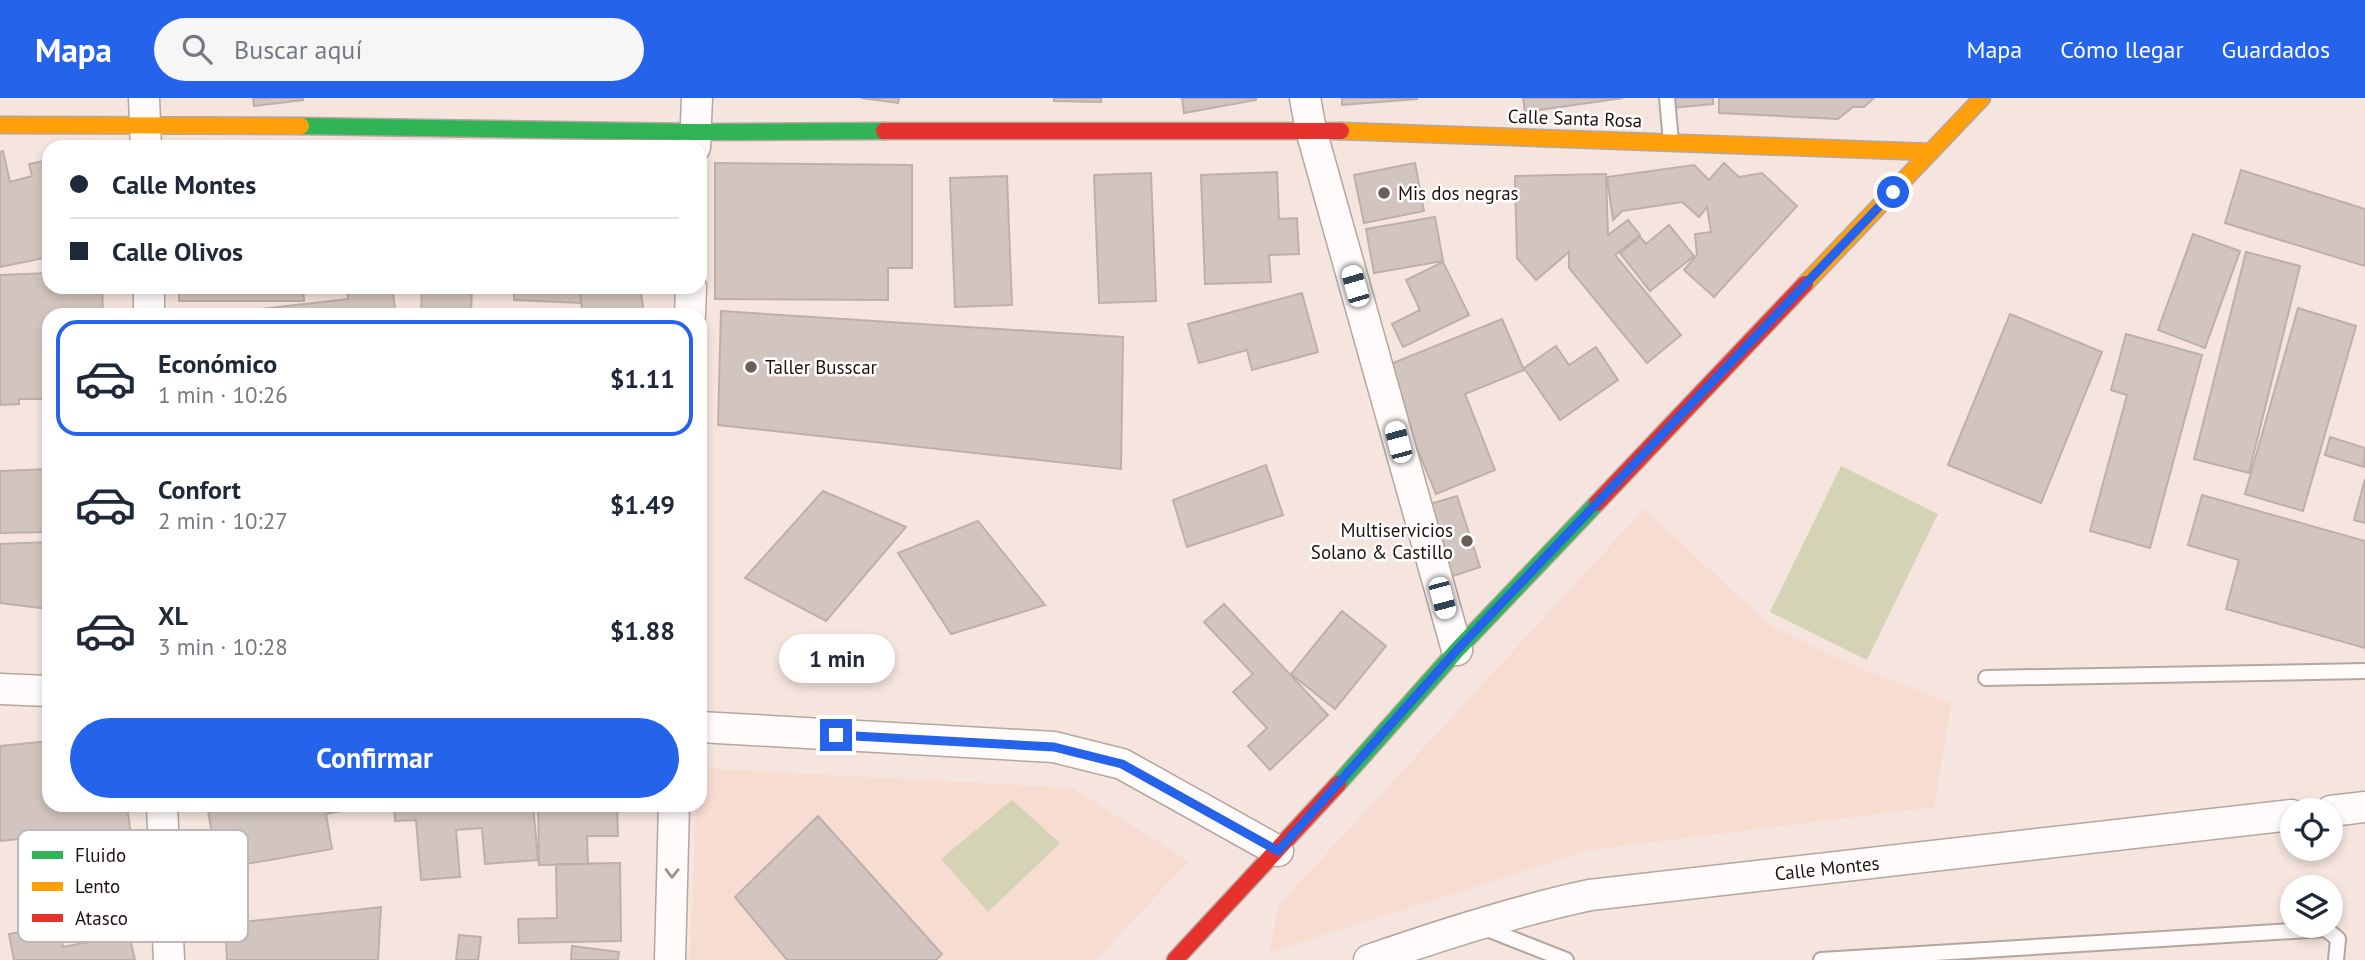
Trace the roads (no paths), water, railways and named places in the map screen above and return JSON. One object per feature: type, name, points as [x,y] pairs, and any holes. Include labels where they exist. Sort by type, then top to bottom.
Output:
[{"type":"street","points":[[696,140],[697,98]]},
{"type":"street","points":[[1305,98],[1311,130],[1457,650]]},
{"type":"street","points":[[1175,960],[1278,851],[1457,650],[1982,98]]},
{"type":"street","name":"Calle Santa Rosa","points":[[0,125],[145,123],[696,140],[1311,130],[1931,152]]},
{"type":"street","points":[[0,689],[42,691]]},
{"type":"street","points":[[707,727],[1054,747],[1122,764],[1278,851]]},
{"type":"street","points":[[2343,810],[2365,807]]},
{"type":"street","points":[[162,812],[163,830]]},
{"type":"street","points":[[670,960],[674,812]]},
{"type":"street","name":"Calle Montes","points":[[1369,960],[1545,904],[1590,895],[2280,817]]},
{"type":"street","points":[[168,942],[169,960]]},
{"type":"lane","points":[[1667,98],[1671,143]]},
{"type":"lane","points":[[1986,678],[2365,671]]},
{"type":"lane","points":[[1478,925],[1566,960]]},
{"type":"lane","points":[[1821,960],[2326,929],[2338,939],[2336,960]]},
{"type":"place","name":"Mis dos negras","points":[[1384,193]]},
{"type":"place","name":"Taller Busscar","points":[[751,367]]},
{"type":"place","name":"Multiservicios Solano & Castillo","points":[[1467,541]]}]
